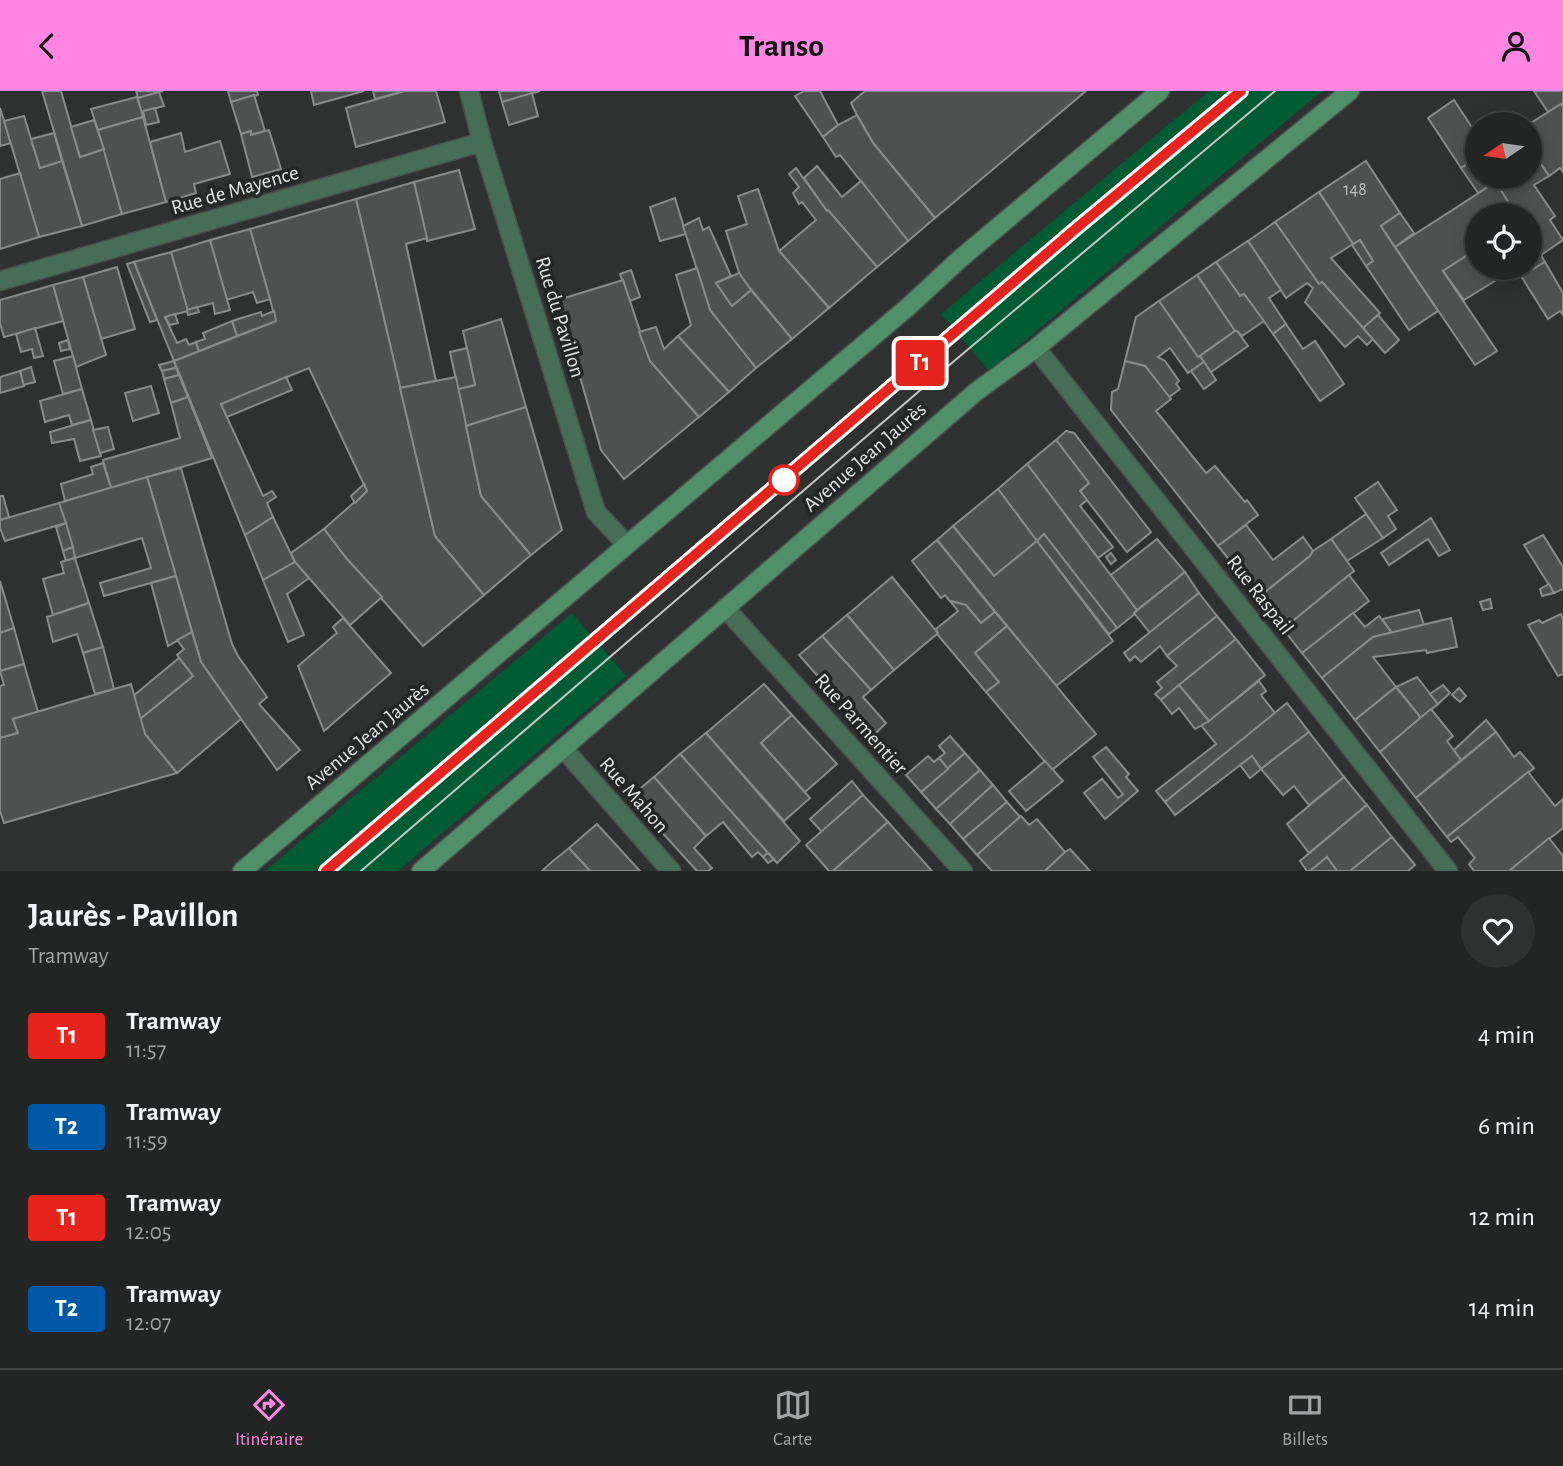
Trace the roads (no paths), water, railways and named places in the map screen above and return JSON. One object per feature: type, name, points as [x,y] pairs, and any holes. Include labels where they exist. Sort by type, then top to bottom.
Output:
[{"type":"main road","name":"Avenue Jean Jaurès","points":[[242,871],[1160,91]]},
{"type":"main road","name":"Avenue Jean Jaurès","points":[[421,871],[977,391],[1036,348],[1350,91]]},
{"type":"street","name":"Rue du Pavillon","points":[[469,91],[482,142],[596,512],[627,545]]},
{"type":"street","name":"Rue de Mayence","points":[[0,281],[482,142]]},
{"type":"street","name":"Rue Raspail","points":[[1036,348],[1448,871]]},
{"type":"street","name":"Rue Parmentier","points":[[725,608],[963,871]]},
{"type":"street","name":"Rue Mahon","points":[[563,748],[671,871]]},
{"type":"tram line","points":[[326,871],[1073,231],[1241,91]]},
{"type":"tram line","name":"T1","points":[[326,871],[1073,231],[1241,91]]},
{"type":"tram line","points":[[361,871],[953,362],[1275,91]]}]
